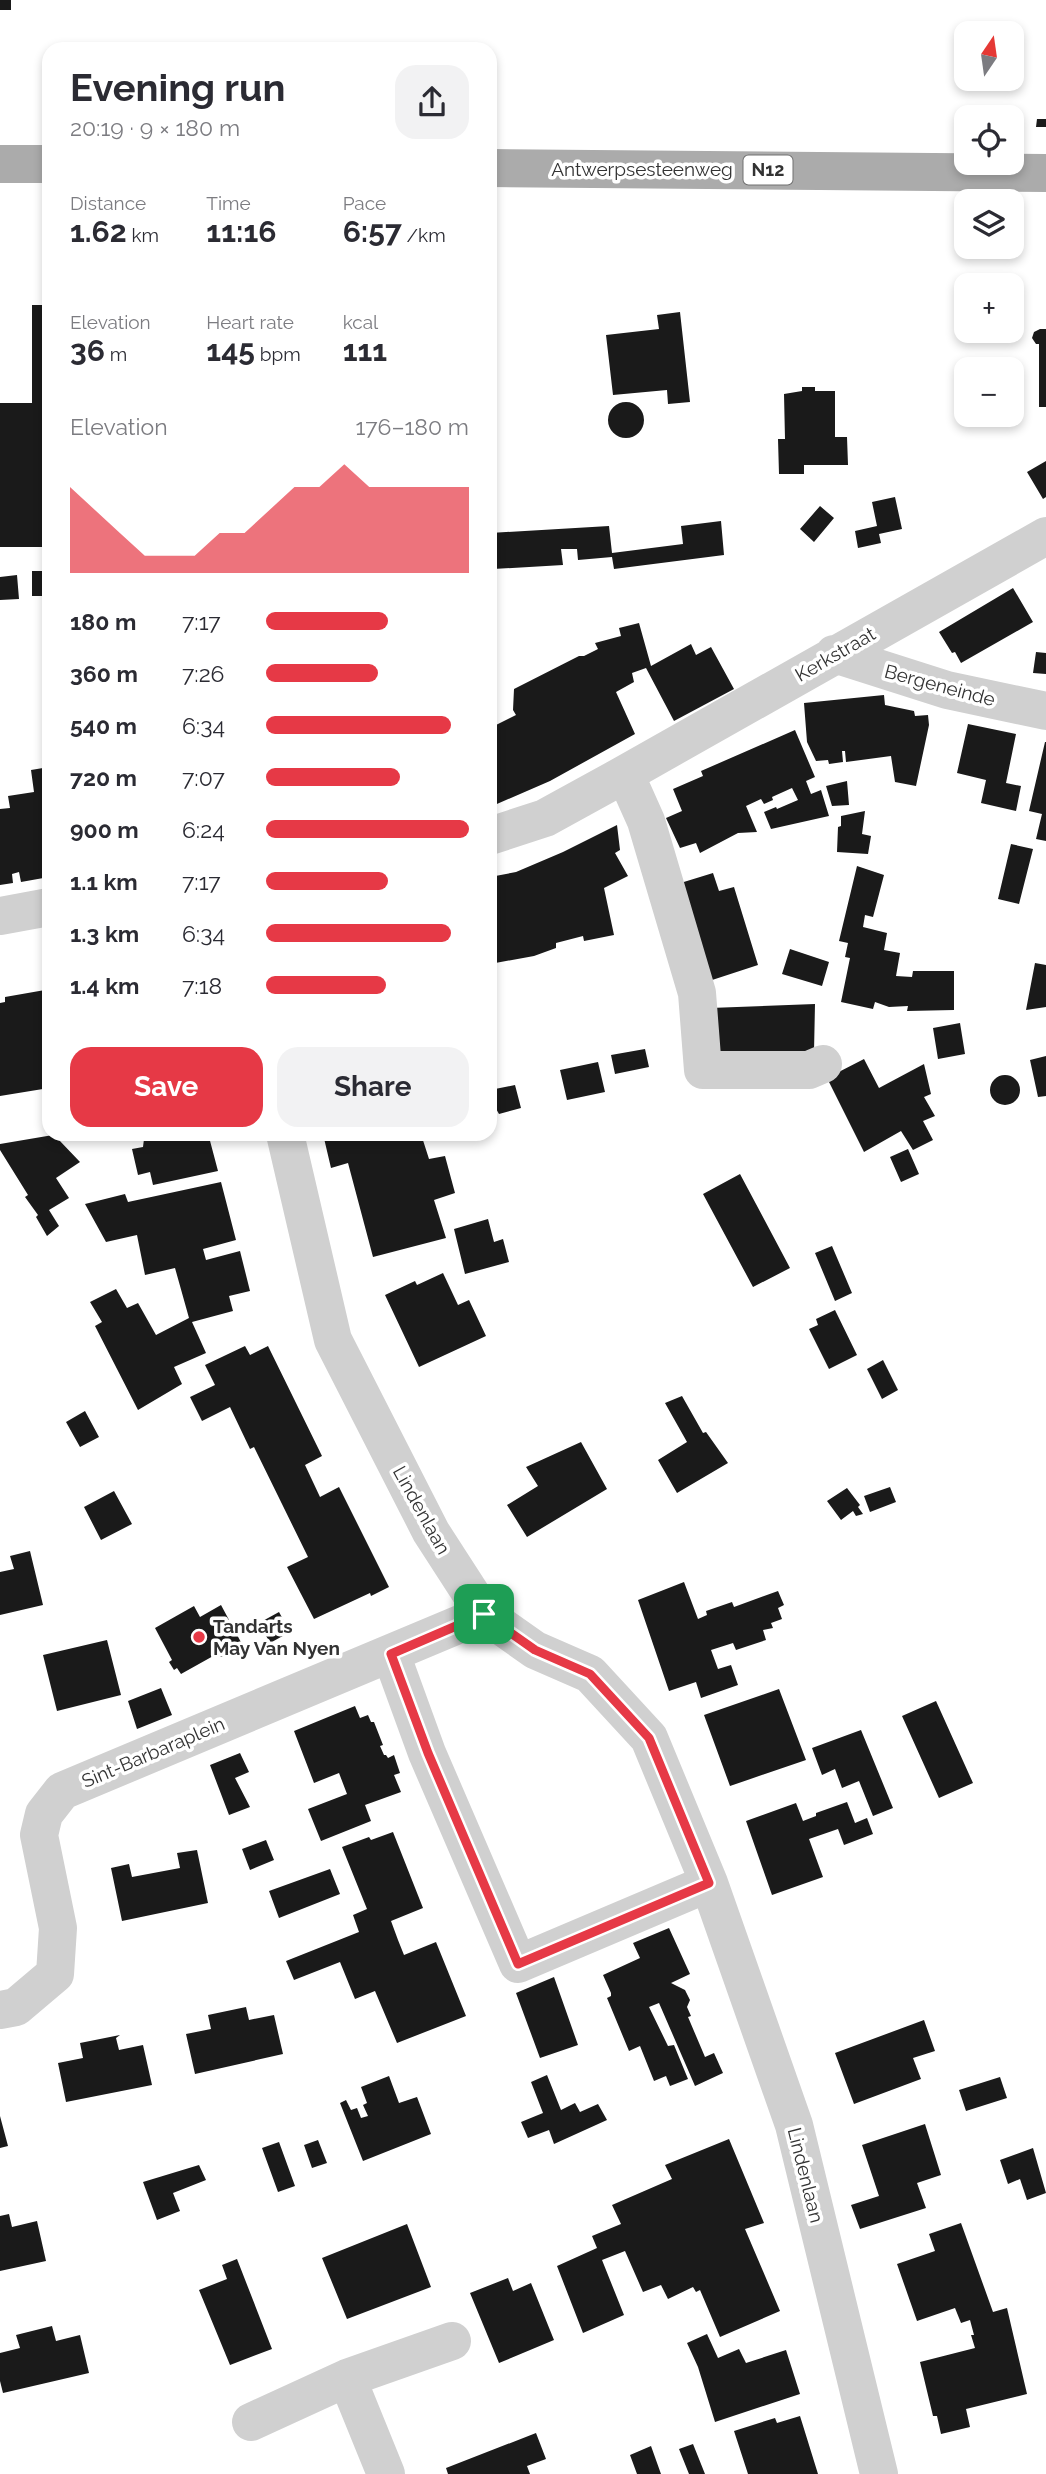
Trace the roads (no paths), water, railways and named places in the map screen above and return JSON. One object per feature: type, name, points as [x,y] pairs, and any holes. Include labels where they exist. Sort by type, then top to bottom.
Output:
[{"type":"main road","points":[[0,164],[42,164]]},
{"type":"main road","name":"Antwerpsesteenweg","points":[[497,168],[1046,173]]},
{"type":"street","name":"Kerkstraat","points":[[497,834],[545,817],[625,774],[1046,536]]},
{"type":"street","name":"Bergeneinde","points":[[834,654],[947,690],[1046,711]]},
{"type":"street","points":[[625,774],[646,821],[697,993],[704,1070],[809,1070],[823,1064]]},
{"type":"street","points":[[0,916],[42,908]]},
{"type":"street","name":"Lindenlaan","points":[[287,1141],[333,1340],[431,1532],[484,1614],[535,1650],[590,1674],[649,1738],[709,1883],[794,2125],[879,2474]]},
{"type":"street","name":"Sint-Barbaraplein","points":[[0,2011],[16,2007],[55,1975],[58,1928],[39,1835],[44,1814],[62,1791],[484,1614]]},
{"type":"street","points":[[391,1654],[428,1753],[518,1964],[709,1883]]},
{"type":"street","points":[[251,2422],[347,2378],[452,2341]]},
{"type":"street","points":[[347,2378],[386,2474]]},
{"type":"place","name":"Tandarts May Van Nyen","points":[[199,1637]]}]
